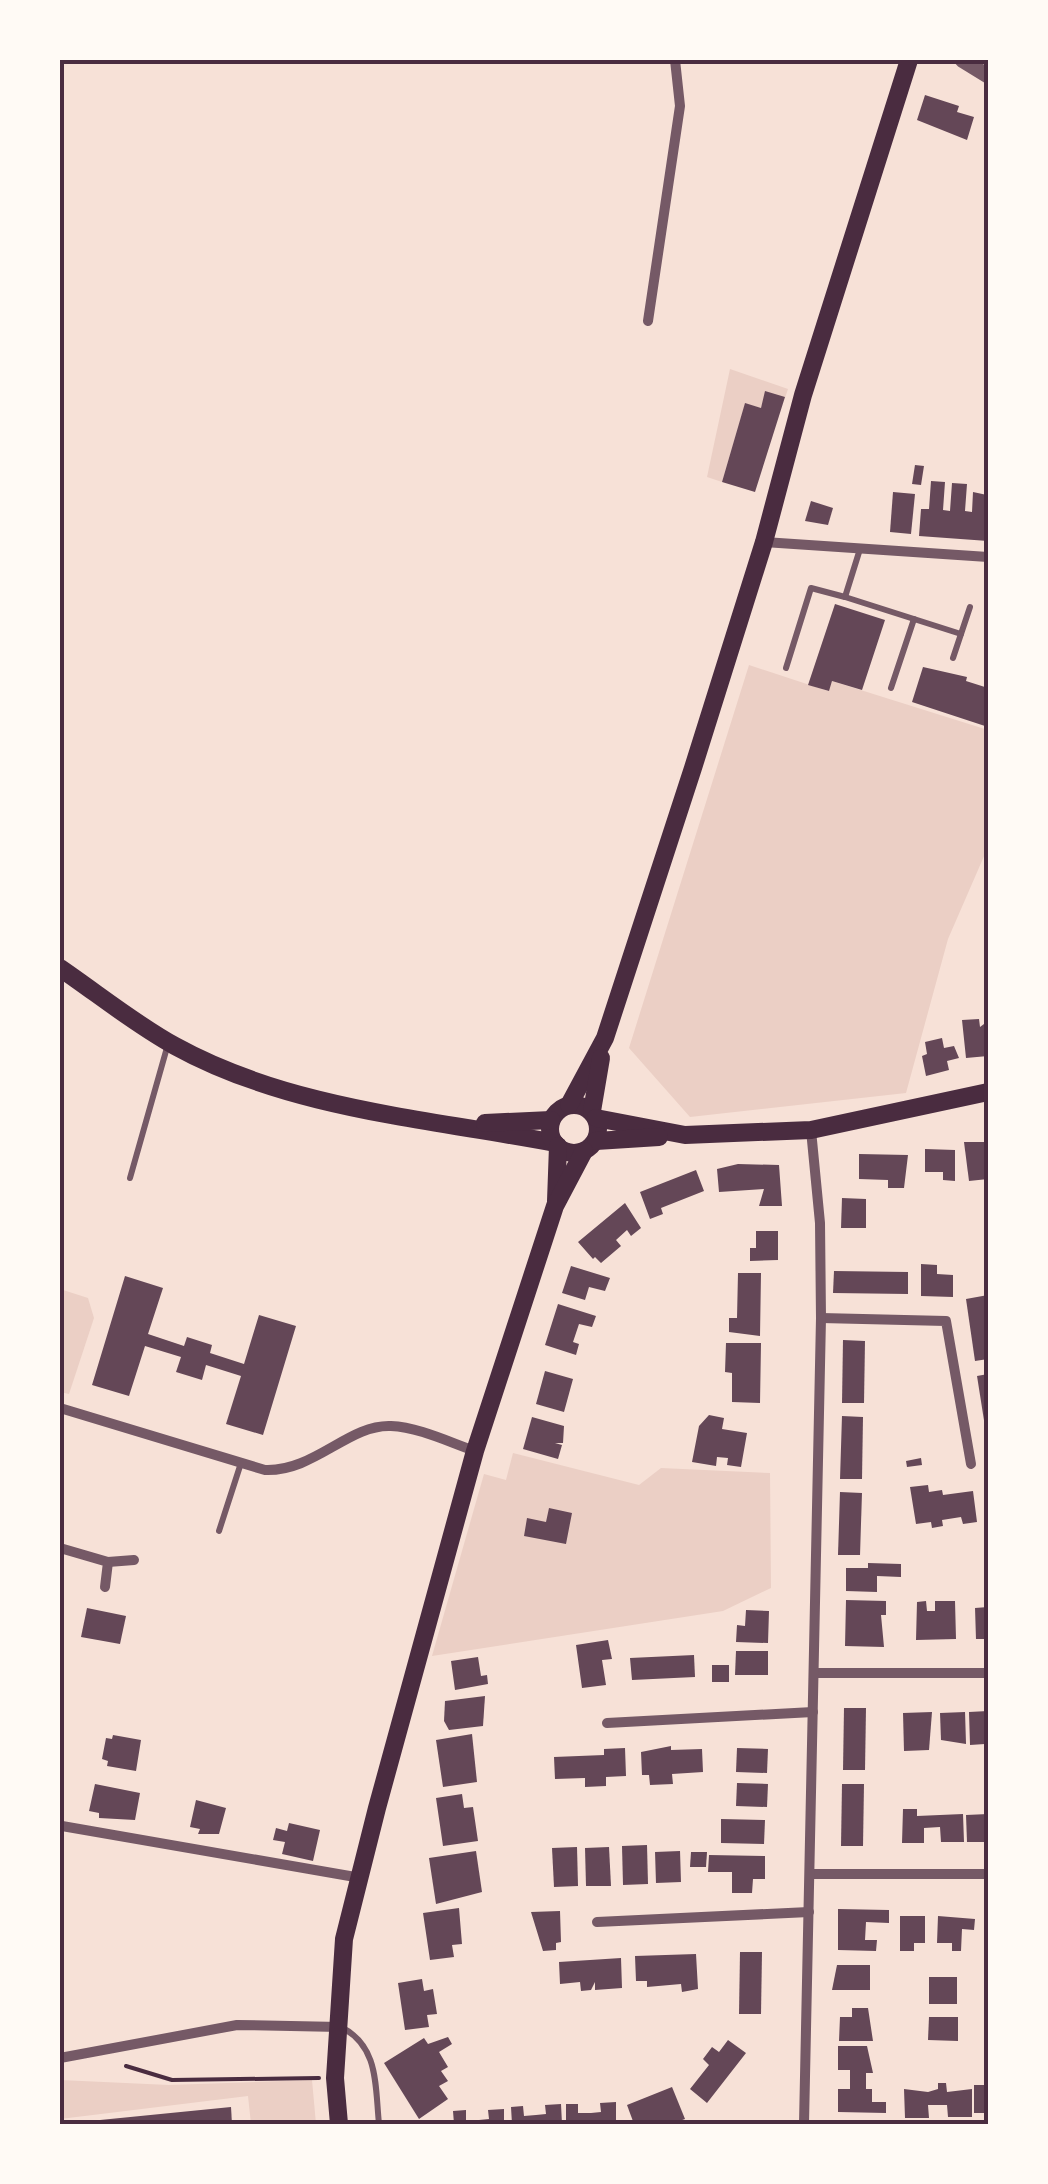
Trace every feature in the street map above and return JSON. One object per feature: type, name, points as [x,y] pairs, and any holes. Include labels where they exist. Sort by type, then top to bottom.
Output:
[{"type":"main road","points":[[338,2124],[335,2078],[344,1940],[475,1451],[555,1206],[590,1146],[605,1038],[764,542],[802,395],[908,60]]},
{"type":"main road","points":[[60,968],[169,1042],[232,1073],[288,1090],[556,1145],[568,1152],[685,1135],[811,1130],[988,1092]]},
{"type":"main road","points":[[454,1124],[552,1120],[570,1105],[605,1038]]},
{"type":"main road","points":[[570,1105],[685,1135]]},
{"type":"main road","points":[[552,1120],[556,1145],[555,1206]]},
{"type":"street","points":[[648,321],[680,106],[675,60]]},
{"type":"street","points":[[962,60],[988,76]]},
{"type":"street","points":[[764,542],[988,557]]},
{"type":"street","points":[[804,2124],[821,1318],[820,1223],[811,1130]]},
{"type":"street","points":[[821,1318],[946,1321],[971,1464]]},
{"type":"street","points":[[60,1408],[241,1463],[288,1471],[372,1428],[390,1426],[475,1451]]},
{"type":"street","points":[[60,1548],[108,1562],[134,1560]]},
{"type":"street","points":[[104,1587],[108,1562]]},
{"type":"street","points":[[814,1673],[988,1672]]},
{"type":"street","points":[[608,1723],[812,1712]]},
{"type":"street","points":[[62,1826],[361,1878]]},
{"type":"street","points":[[810,1874],[988,1874]]},
{"type":"street","points":[[597,1922],[809,1912]]},
{"type":"street","points":[[60,2058],[237,2025],[340,2026]]},
{"type":"lane","points":[[845,597],[860,548]]},
{"type":"lane","points":[[786,668],[811,588],[961,634]]},
{"type":"lane","points":[[954,658],[970,606]]},
{"type":"lane","points":[[892,688],[914,619]]},
{"type":"lane","points":[[130,1178],[169,1042]]},
{"type":"lane","points":[[219,1531],[241,1463]]},
{"type":"lane","points":[[340,2026],[358,2036],[368,2048],[379,2124]]},
{"type":"path","points":[[126,2066],[172,2080],[335,2078]]},
{"type":"shaded area","points":[[730,369],[788,389],[785,398],[766,392],[761,408],[745,404],[722,482],[707,477]]},
{"type":"shaded area","points":[[749,665],[828,691],[832,681],[988,730],[988,847],[948,939],[906,1093],[690,1117],[629,1048]]},
{"type":"shaded area","points":[[60,1289],[88,1298],[94,1318],[69,1394],[60,1392]]},
{"type":"shaded area","points":[[513,1453],[639,1485],[661,1468],[770,1473],[771,1588],[723,1611],[432,1656],[484,1474],[506,1480]]},
{"type":"shaded area","points":[[60,2080],[169,2085],[312,2080],[316,2124],[251,2124],[248,2096],[60,2119]]},
{"type":"building","points":[[925,95],[959,106],[957,112],[974,117],[967,140],[917,120]]},
{"type":"building","points":[[765,391],[785,397],[755,492],[722,482],[745,403],[761,408]]},
{"type":"building","points":[[915,465],[924,466],[921,485],[912,484]]},
{"type":"building","points":[[931,481],[945,482],[943,510],[950,511],[952,483],[967,484],[965,511],[972,512],[973,492],[987,495],[988,541],[919,536],[921,509],[929,509]]},
{"type":"building","points":[[893,492],[915,494],[911,534],[890,532]]},
{"type":"building","points":[[811,501],[833,508],[828,525],[805,521]]},
{"type":"building","points":[[835,604],[885,620],[862,690],[832,681],[829,691],[808,685]]},
{"type":"building","points":[[923,667],[967,677],[966,681],[988,688],[988,727],[912,702]]},
{"type":"building","points":[[979,1019],[980,1027],[988,1021],[988,1056],[966,1058],[962,1020]]},
{"type":"building","points":[[942,1038],[944,1048],[954,1046],[959,1058],[947,1061],[949,1070],[926,1076],[922,1056],[927,1054],[925,1042]]},
{"type":"building","points":[[964,1142],[988,1142],[988,1179],[969,1181]]},
{"type":"building","points":[[925,1149],[955,1150],[955,1181],[943,1180],[943,1172],[925,1172]]},
{"type":"building","points":[[859,1154],[908,1155],[904,1188],[888,1188],[888,1180],[859,1179]]},
{"type":"building","points":[[738,1164],[779,1165],[782,1206],[759,1206],[764,1189],[719,1192],[717,1169]]},
{"type":"building","points":[[696,1170],[704,1191],[661,1208],[663,1214],[650,1219],[640,1192]]},
{"type":"building","points":[[842,1198],[866,1199],[866,1228],[841,1228]]},
{"type":"building","points":[[625,1203],[641,1228],[631,1236],[627,1230],[616,1240],[621,1246],[601,1263],[578,1242]]},
{"type":"building","points":[[756,1231],[778,1231],[778,1260],[750,1261],[750,1248],[756,1248]]},
{"type":"building","points":[[921,1264],[937,1265],[937,1274],[953,1275],[953,1297],[921,1296]]},
{"type":"building","points":[[571,1266],[610,1278],[605,1291],[589,1287],[585,1300],[562,1293]]},
{"type":"building","points":[[834,1271],[908,1272],[908,1294],[833,1293]]},
{"type":"building","points":[[738,1273],[761,1273],[760,1336],[729,1332],[729,1318],[737,1318]]},
{"type":"building","points":[[125,1276],[163,1288],[148,1334],[184,1346],[187,1337],[212,1345],[210,1353],[244,1364],[259,1315],[296,1326],[263,1435],[226,1424],[241,1376],[206,1365],[202,1380],[176,1372],[181,1357],[145,1346],[129,1396],[92,1385]]},
{"type":"building","points":[[988,1295],[988,1359],[975,1361],[966,1299]]},
{"type":"building","points":[[558,1304],[596,1316],[592,1327],[579,1324],[573,1342],[579,1344],[576,1355],[545,1345]]},
{"type":"building","points":[[843,1340],[865,1341],[864,1403],[842,1403]]},
{"type":"building","points":[[726,1343],[761,1343],[760,1403],[732,1402],[732,1373],[725,1372]]},
{"type":"building","points":[[545,1371],[573,1379],[564,1412],[536,1404]]},
{"type":"building","points":[[988,1374],[988,1433],[986,1433],[977,1376]]},
{"type":"building","points":[[709,1415],[724,1418],[722,1429],[747,1433],[741,1467],[727,1465],[728,1458],[717,1457],[716,1466],[692,1462],[699,1426]]},
{"type":"building","points":[[842,1416],[863,1417],[862,1479],[840,1479]]},
{"type":"building","points":[[532,1417],[564,1426],[563,1443],[555,1443],[562,1445],[558,1459],[523,1449]]},
{"type":"building","points":[[921,1458],[922,1465],[907,1467],[906,1461]]},
{"type":"building","points":[[928,1485],[929,1492],[942,1490],[943,1495],[973,1491],[977,1522],[963,1524],[961,1517],[942,1520],[943,1526],[932,1528],[931,1522],[916,1524],[910,1487]]},
{"type":"building","points":[[840,1492],[862,1493],[860,1555],[838,1555]]},
{"type":"building","points":[[549,1508],[572,1513],[566,1544],[524,1536],[527,1518],[546,1522]]},
{"type":"building","points":[[868,1563],[901,1564],[901,1577],[877,1576],[877,1592],[846,1591],[846,1568],[868,1568]]},
{"type":"building","points":[[846,1600],[886,1601],[886,1615],[881,1615],[884,1647],[845,1646]]},
{"type":"building","points":[[926,1601],[927,1611],[935,1611],[935,1601],[955,1601],[956,1639],[916,1640],[917,1602]]},
{"type":"building","points":[[988,1607],[988,1639],[976,1639],[975,1608]]},
{"type":"building","points":[[87,1608],[126,1616],[120,1644],[81,1637]]},
{"type":"building","points":[[746,1610],[769,1611],[768,1643],[736,1642],[737,1625],[745,1626]]},
{"type":"building","points":[[608,1640],[612,1659],[602,1660],[606,1685],[582,1688],[576,1645]]},
{"type":"building","points":[[736,1651],[768,1651],[768,1675],[735,1675]]},
{"type":"building","points":[[694,1655],[695,1677],[632,1680],[630,1658]]},
{"type":"building","points":[[478,1657],[481,1676],[487,1675],[488,1684],[455,1690],[451,1661]]},
{"type":"building","points":[[712,1665],[729,1665],[729,1682],[712,1682]]},
{"type":"building","points":[[485,1696],[483,1726],[449,1730],[444,1721],[445,1701]]},
{"type":"building","points":[[844,1708],[866,1708],[865,1770],[843,1770]]},
{"type":"building","points":[[988,1711],[985,1744],[970,1745],[969,1712]]},
{"type":"building","points":[[932,1712],[929,1750],[904,1751],[903,1713]]},
{"type":"building","points":[[965,1712],[966,1744],[941,1740],[940,1713]]},
{"type":"building","points":[[472,1734],[477,1782],[443,1787],[436,1740]]},
{"type":"building","points":[[113,1735],[141,1740],[136,1771],[107,1766],[108,1761],[102,1759],[106,1738],[112,1739]]},
{"type":"building","points":[[671,1746],[671,1750],[702,1749],[703,1772],[672,1774],[673,1784],[650,1785],[649,1775],[642,1775],[641,1752]]},
{"type":"building","points":[[625,1748],[626,1776],[606,1777],[606,1786],[585,1787],[585,1778],[555,1779],[554,1757],[604,1755],[604,1749]]},
{"type":"building","points":[[737,1748],[768,1749],[767,1773],[736,1772]]},
{"type":"building","points":[[737,1783],[768,1784],[767,1807],[736,1806]]},
{"type":"building","points":[[95,1784],[140,1793],[135,1820],[99,1818],[99,1813],[89,1811]]},
{"type":"building","points":[[842,1784],[864,1784],[863,1846],[841,1846]]},
{"type":"building","points":[[462,1794],[464,1808],[473,1807],[478,1841],[443,1846],[436,1798]]},
{"type":"building","points":[[196,1800],[226,1808],[219,1834],[198,1834],[200,1829],[190,1827]]},
{"type":"building","points":[[903,1809],[917,1809],[917,1816],[963,1814],[964,1842],[941,1842],[940,1827],[924,1828],[924,1843],[902,1843]]},
{"type":"building","points":[[988,1814],[988,1842],[967,1842],[966,1815]]},
{"type":"building","points":[[721,1819],[765,1820],[764,1844],[721,1843]]},
{"type":"building","points":[[289,1823],[320,1830],[313,1861],[282,1854],[285,1842],[273,1840],[276,1828],[287,1831]]},
{"type":"building","points":[[647,1845],[648,1884],[623,1885],[622,1846]]},
{"type":"building","points":[[577,1847],[578,1886],[554,1887],[552,1848]]},
{"type":"building","points":[[609,1847],[611,1886],[586,1886],[585,1848]]},
{"type":"building","points":[[476,1851],[482,1892],[436,1904],[429,1858]]},
{"type":"building","points":[[680,1851],[681,1882],[656,1883],[655,1852]]},
{"type":"building","points":[[691,1852],[707,1852],[706,1867],[690,1867]]},
{"type":"building","points":[[709,1855],[765,1856],[765,1879],[753,1879],[752,1893],[732,1893],[732,1872],[708,1872]]},
{"type":"building","points":[[459,1908],[462,1944],[452,1945],[454,1957],[430,1960],[423,1913]]},
{"type":"building","points":[[838,1909],[889,1910],[889,1923],[866,1922],[865,1940],[877,1940],[876,1951],[838,1950]]},
{"type":"building","points":[[560,1911],[561,1942],[556,1943],[556,1950],[543,1951],[531,1912]]},
{"type":"building","points":[[900,1916],[925,1916],[925,1943],[914,1943],[914,1951],[900,1951]]},
{"type":"building","points":[[938,1916],[975,1919],[974,1930],[962,1929],[961,1951],[952,1951],[952,1943],[937,1943]]},
{"type":"building","points":[[740,1952],[762,1952],[761,2014],[739,2014]]},
{"type":"building","points":[[696,1954],[698,1989],[682,1992],[681,1984],[647,1987],[647,1981],[636,1981],[635,1956]]},
{"type":"building","points":[[621,1958],[622,1988],[595,1990],[595,1982],[591,1990],[581,1991],[580,1982],[560,1984],[559,1962]]},
{"type":"building","points":[[837,1965],[870,1965],[870,1990],[832,1990]]},
{"type":"building","points":[[929,1977],[957,1977],[957,2004],[929,2004]]},
{"type":"building","points":[[422,1979],[424,1991],[433,1989],[437,2014],[427,2015],[429,2027],[405,2030],[398,1983]]},
{"type":"building","points":[[852,2008],[868,2008],[873,2041],[839,2041],[840,2017],[852,2017]]},
{"type":"building","points":[[929,2017],[958,2017],[958,2041],[928,2040]]},
{"type":"building","points":[[448,2037],[452,2044],[439,2052],[448,2067],[441,2071],[448,2081],[439,2086],[448,2099],[419,2119],[384,2063],[424,2038],[428,2044]]},
{"type":"building","points":[[728,2040],[746,2053],[707,2103],[690,2089],[709,2065],[703,2059],[712,2047],[719,2052]]},
{"type":"building","points":[[838,2046],[867,2046],[873,2073],[866,2073],[866,2089],[872,2089],[872,2102],[886,2102],[886,2113],[838,2112],[838,2089],[850,2089],[850,2070],[838,2070]]},
{"type":"building","points":[[938,2083],[946,2083],[947,2092],[972,2089],[972,2117],[948,2117],[947,2105],[928,2105],[929,2118],[905,2118],[904,2089],[928,2092],[938,2089]]},
{"type":"building","points":[[974,2085],[988,2085],[988,2113],[974,2113]]},
{"type":"building","points":[[672,2087],[685,2119],[671,2124],[634,2124],[627,2105]]},
{"type":"building","points":[[616,2102],[616,2124],[566,2124],[566,2104],[578,2104],[578,2113],[591,2113],[601,2112],[600,2103]]},
{"type":"building","points":[[561,2104],[562,2124],[512,2124],[511,2107],[523,2106],[524,2116],[546,2114],[545,2105]]},
{"type":"building","points":[[231,2107],[232,2124],[90,2124],[90,2121]]},
{"type":"building","points":[[504,2109],[504,2124],[454,2124],[453,2111],[466,2110],[466,2120],[479,2120],[489,2119],[488,2110]]}]
